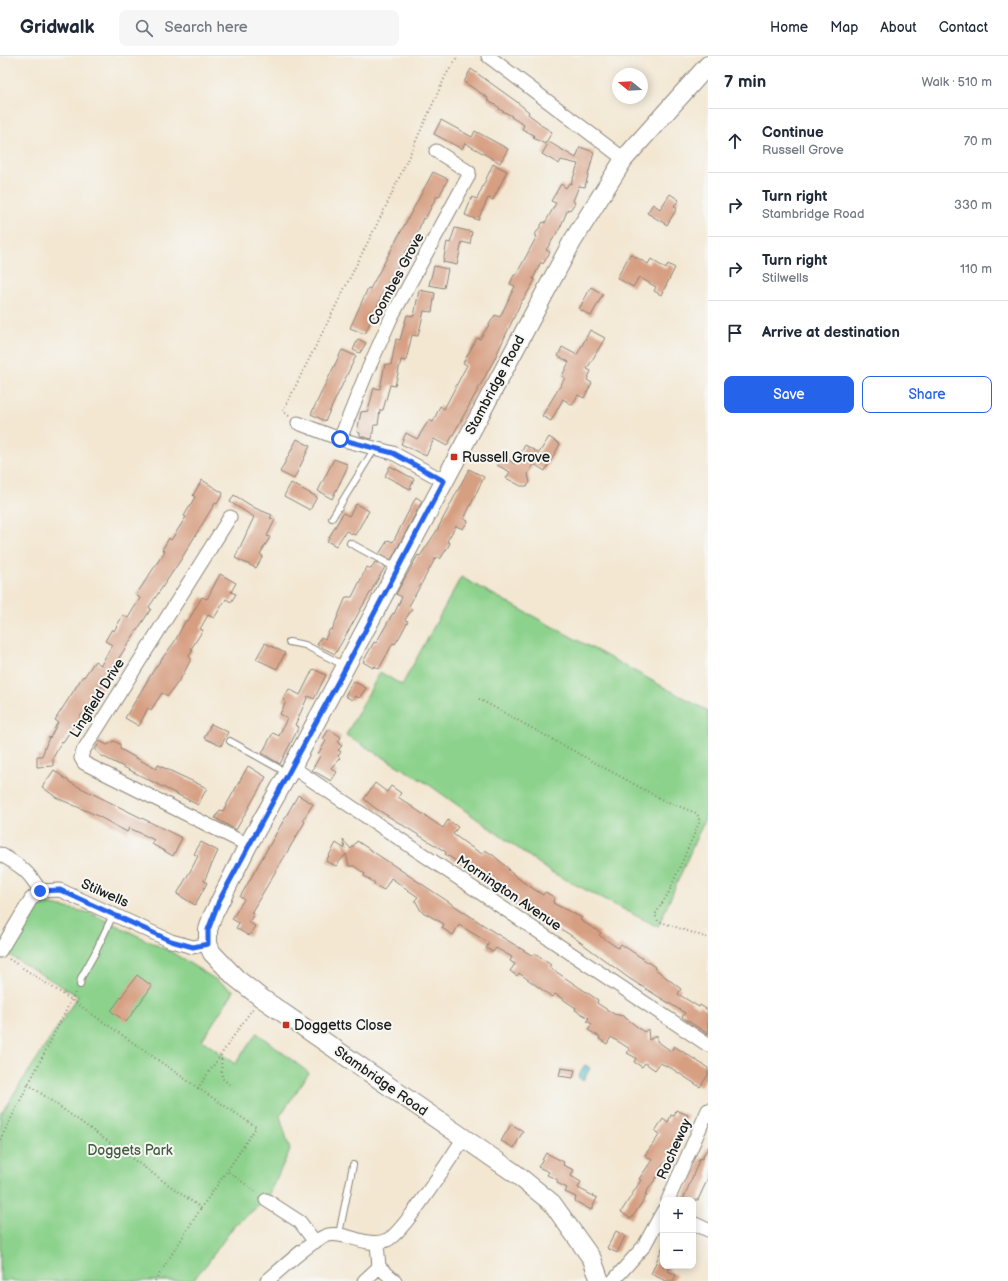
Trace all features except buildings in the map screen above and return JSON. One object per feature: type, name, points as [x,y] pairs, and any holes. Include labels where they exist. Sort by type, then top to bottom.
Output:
[{"type":"street","points":[[488,56],[624,159]]},
{"type":"street","name":"Stambridge Road","points":[[600,1281],[592,1259],[552,1203],[516,1174],[260,997],[236,978],[218,961],[208,944],[208,930],[212,917],[248,845],[346,667],[572,242],[624,159],[708,64]]},
{"type":"street","name":"Coombes Grove","points":[[340,439],[366,374],[391,318],[468,177],[469,172],[436,152]]},
{"type":"street","points":[[298,423],[340,439],[393,453],[444,481]]},
{"type":"street","name":"Lingfield Drive","points":[[230,517],[82,751],[81,758],[84,763],[248,845]]},
{"type":"street","name":"Mornington Avenue","points":[[290,770],[708,1045]]},
{"type":"street","points":[[0,854],[25,869],[32,877],[40,891],[31,899],[3,954]]},
{"type":"street","name":"Stilwells","points":[[40,891],[60,890],[171,941],[193,947],[208,944]]},
{"type":"street","name":"Rocheway","points":[[669,1197],[708,1110]]},
{"type":"street","points":[[267,1281],[315,1242],[326,1235],[339,1234],[377,1243],[396,1235],[464,1138]]},
{"type":"street","points":[[266,1200],[300,1222],[315,1242]]},
{"type":"street","points":[[613,1281],[644,1246],[660,1217]]},
{"type":"street","points":[[696,1224],[708,1230]]},
{"type":"street","points":[[377,1243],[379,1267],[395,1281]]},
{"type":"street","points":[[364,1281],[379,1267]]},
{"type":"lane","points":[[332,518],[375,448]]},
{"type":"lane","points":[[350,543],[397,569]]},
{"type":"lane","points":[[289,642],[305,645],[346,667]]},
{"type":"lane","points":[[230,741],[290,770]]},
{"type":"lane","points":[[80,985],[81,978],[113,915]]},
{"type":"lane","points":[[339,1234],[353,1165]]},
{"type":"path","points":[[298,423],[283,411],[388,202],[446,75],[458,56]]},
{"type":"path","points":[[479,699],[663,800],[696,813],[699,817],[699,823],[669,892],[655,915],[658,921],[708,938]]},
{"type":"path","points":[[3,954],[256,1127],[201,1208],[155,1281]]},
{"type":"path","points":[[0,1140],[80,985]]},
{"type":"path","points":[[198,1088],[260,997]]},
{"type":"path","points":[[221,1053],[222,1078],[231,1086]]},
{"type":"path","points":[[28,1084],[201,1208]]},
{"type":"path","points":[[227,1171],[266,1200]]},
{"type":"green space","points":[[461,577],[708,711],[708,811],[658,927],[551,872],[428,784],[346,735],[380,672],[402,685]]},
{"type":"green space","name":"Doggets Park","points":[[42,903],[91,913],[173,953],[234,991],[202,1040],[235,1064],[257,1033],[309,1073],[280,1116],[290,1150],[266,1200],[234,1226],[206,1265],[192,1281],[0,1281],[0,1115],[78,996],[7,954]]},
{"type":"water","points":[[585,1065],[590,1068],[583,1081],[578,1077]]},
{"type":"place","name":"Russell Grove","points":[[454,457]]},
{"type":"place","name":"Doggetts Close","points":[[286,1025]]},
{"type":"route","points":[[40,891],[60,890],[171,941],[193,947],[208,944],[208,930],[219,901],[248,845],[346,667],[444,481],[393,453],[340,439]]}]
